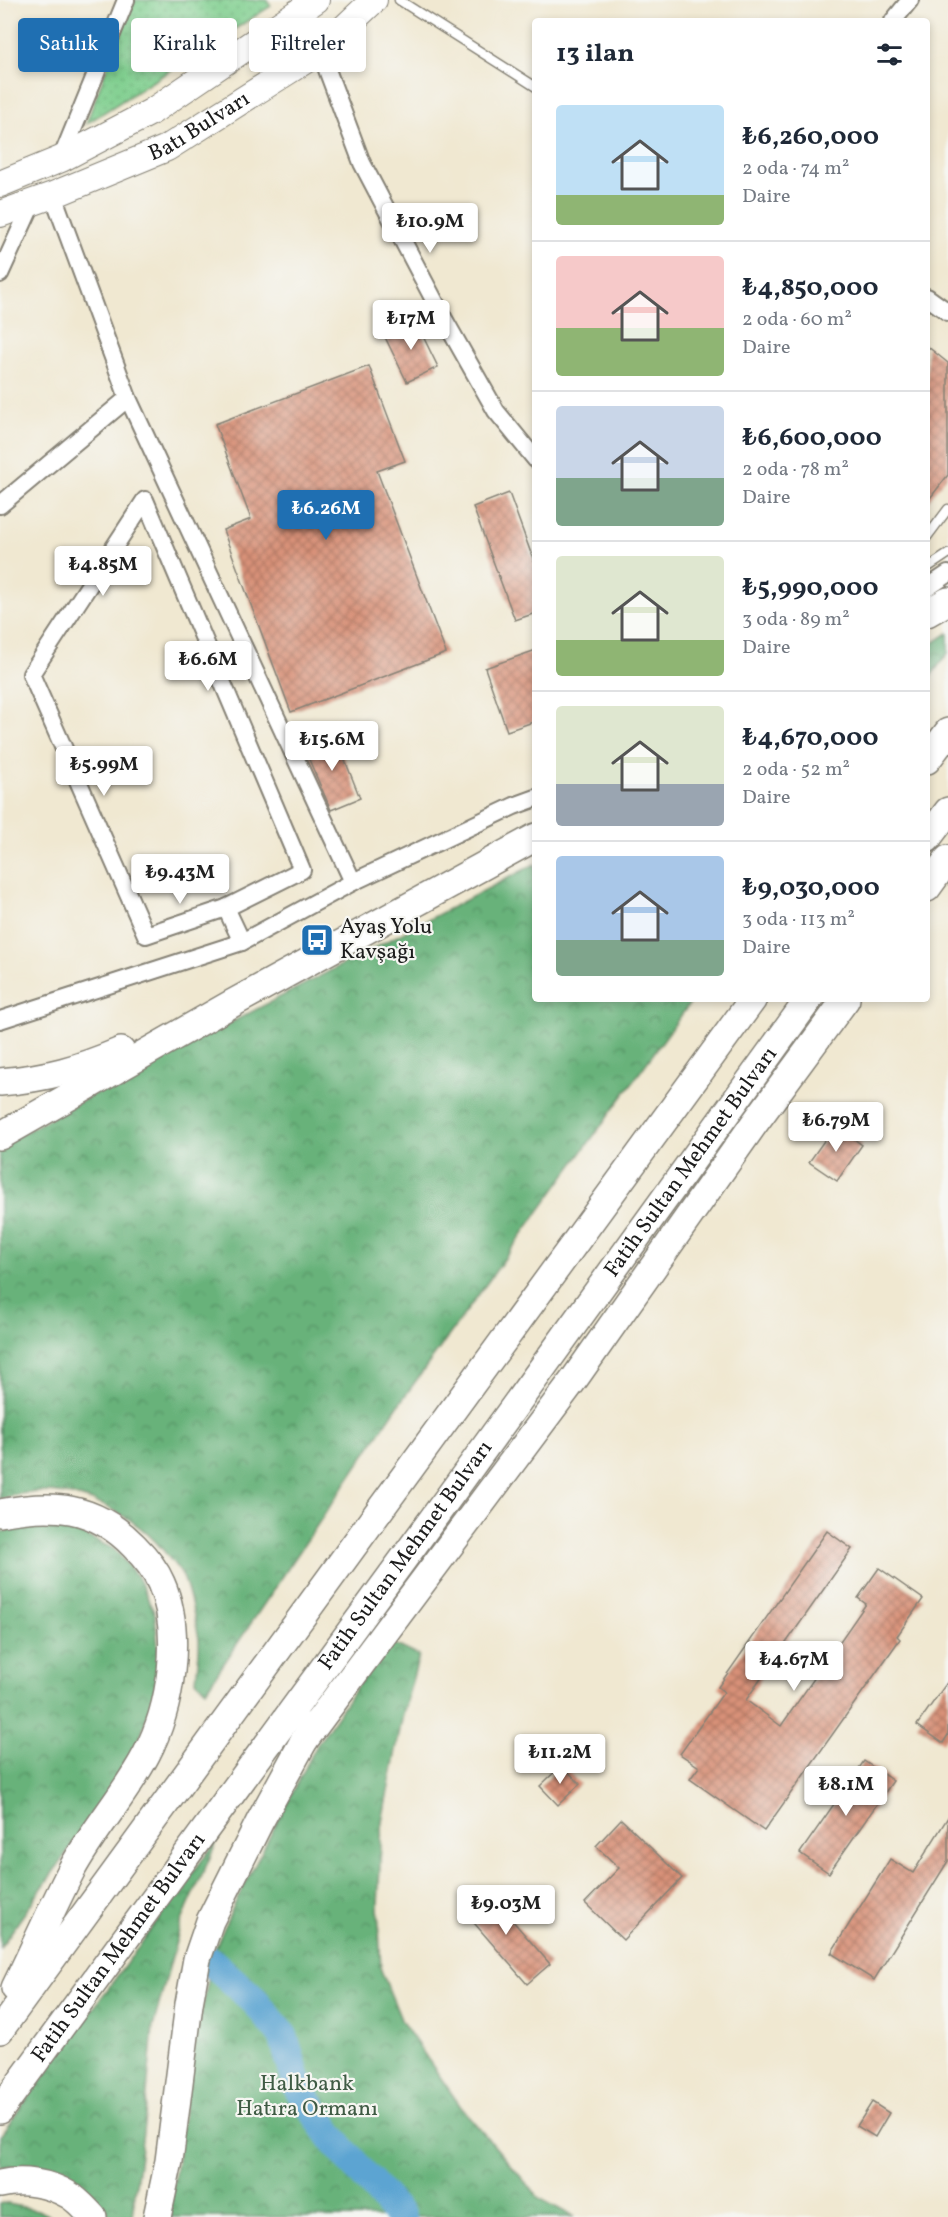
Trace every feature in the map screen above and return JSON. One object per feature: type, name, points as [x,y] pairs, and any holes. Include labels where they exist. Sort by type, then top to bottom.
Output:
[{"type":"highway","points":[[930,611],[948,600]]},
{"type":"highway","points":[[930,756],[948,732]]},
{"type":"highway","points":[[930,835],[948,811]]},
{"type":"highway","points":[[0,1136],[233,1003],[532,839]]},
{"type":"highway","points":[[930,884],[948,859]]},
{"type":"highway","name":"Fatih Sultan Mehmet Bulvarı","points":[[0,2030],[751,1002]]},
{"type":"highway","name":"Fatih Sultan Mehmet Bulvarı","points":[[0,2110],[459,1483],[807,1002]]},
{"type":"highway","points":[[303,1742],[575,1378],[754,1124],[844,1002]]},
{"type":"highway","points":[[0,1082],[33,1080],[79,1068],[233,1003]]},
{"type":"highway","points":[[157,2217],[169,2161],[197,1959],[210,1922],[260,1821],[336,1680],[417,1566],[459,1483]]},
{"type":"highway","points":[[0,1514],[31,1508],[61,1508],[78,1511],[94,1517],[124,1536],[147,1559],[161,1583],[169,1611],[173,1638],[161,1722],[146,1755],[73,1868],[0,2020]]},
{"type":"highway","points":[[0,2184],[12,2181],[45,2185],[70,2195],[93,2217]]},
{"type":"main road","name":"Batı Bulvarı","points":[[0,184],[61,159],[151,112],[316,0]]},
{"type":"main road","name":"Batı Bulvarı","points":[[355,18],[374,0]]},
{"type":"main road","name":"Batı Bulvarı","points":[[0,214],[167,148],[287,72]]},
{"type":"street","points":[[61,159],[126,0]]},
{"type":"street","points":[[895,18],[910,0]]},
{"type":"street","points":[[328,72],[362,163],[496,411],[532,455]]},
{"type":"street","points":[[0,274],[42,199]]},
{"type":"street","points":[[42,199],[128,398],[353,882]]},
{"type":"street","points":[[930,299],[948,312]]},
{"type":"street","points":[[0,505],[128,398]]},
{"type":"street","points":[[145,500],[302,870],[226,908],[146,935],[31,674],[145,500]]},
{"type":"street","points":[[930,586],[948,574]]},
{"type":"street","points":[[0,1020],[242,942],[353,882],[532,799]]},
{"type":"street","points":[[226,908],[242,942]]},
{"type":"lane","points":[[399,0],[532,84]]},
{"type":"lane","points":[[930,533],[948,509]]},
{"type":"lane","points":[[930,566],[948,554]]},
{"type":"green space","points":[[132,0],[267,0],[271,6],[237,28],[237,18],[131,18],[131,72],[168,72],[86,124],[105,72],[119,72],[119,35]]},
{"type":"green space","points":[[948,633],[948,653],[930,677],[930,645]]},
{"type":"green space","points":[[532,866],[532,1002],[691,1002],[397,1407],[206,1690],[196,1681],[199,1639],[185,1582],[177,1568],[154,1541],[116,1512],[71,1495],[47,1492],[24,1493],[0,1499],[0,1146],[94,1094]]},
{"type":"green space","points":[[37,1526],[76,1531],[114,1549],[138,1577],[155,1614],[160,1670],[142,1733],[124,1771],[0,1948],[0,1532]]},
{"type":"green space","name":"Halkbank Hatıra Ormanı","points":[[388,1641],[419,1656],[403,1714],[382,1822],[378,1906],[381,1970],[402,2022],[461,2107],[539,2198],[574,2217],[169,2217],[189,2074],[214,1951],[233,1907],[317,1745]]},
{"type":"green space","points":[[219,1837],[181,1923],[153,2027],[145,2116],[132,2217],[111,2217],[92,2196],[48,2174],[24,2168],[0,2167],[0,2136]]},
{"type":"green space","points":[[0,2204],[38,2210],[53,2217],[0,2217]]},
{"type":"building","points":[[415,320],[438,367],[407,382],[384,335]]},
{"type":"building","points":[[930,348],[948,363],[948,475],[930,498]]},
{"type":"building","points":[[369,366],[405,461],[377,471],[446,653],[291,712],[223,530],[251,519],[215,424]]},
{"type":"building","points":[[509,493],[532,556],[532,614],[515,620],[473,507]]},
{"type":"building","points":[[532,651],[532,722],[507,731],[485,668]]},
{"type":"building","points":[[335,735],[360,798],[331,810],[304,748]]},
{"type":"building","points":[[835,1125],[862,1145],[837,1181],[809,1162]]},
{"type":"building","points":[[827,1531],[852,1549],[746,1700],[781,1726],[866,1604],[858,1598],[879,1568],[923,1599],[897,1636],[900,1639],[764,1831],[690,1779],[699,1767],[680,1754],[724,1692],[718,1687]]},
{"type":"building","points":[[948,1681],[948,1735],[943,1743],[917,1725]]},
{"type":"building","points":[[864,1761],[893,1781],[829,1873],[800,1853]]},
{"type":"building","points":[[562,1765],[580,1784],[558,1805],[540,1786]]},
{"type":"building","points":[[948,1817],[948,1861],[874,1980],[831,1953],[890,1859],[913,1873]]},
{"type":"building","points":[[621,1819],[682,1878],[623,1940],[585,1903],[619,1868],[596,1846]]},
{"type":"building","points":[[485,1889],[550,1964],[527,1984],[462,1909]]},
{"type":"building","points":[[872,2102],[889,2113],[875,2137],[857,2126]]},
{"type":"waterway","points":[[211,1962],[255,2001],[283,2036],[299,2089],[336,2143],[401,2217]]},
{"type":"place","name":"Ayaş Yolu Kavşağı","points":[[317,940]]}]
